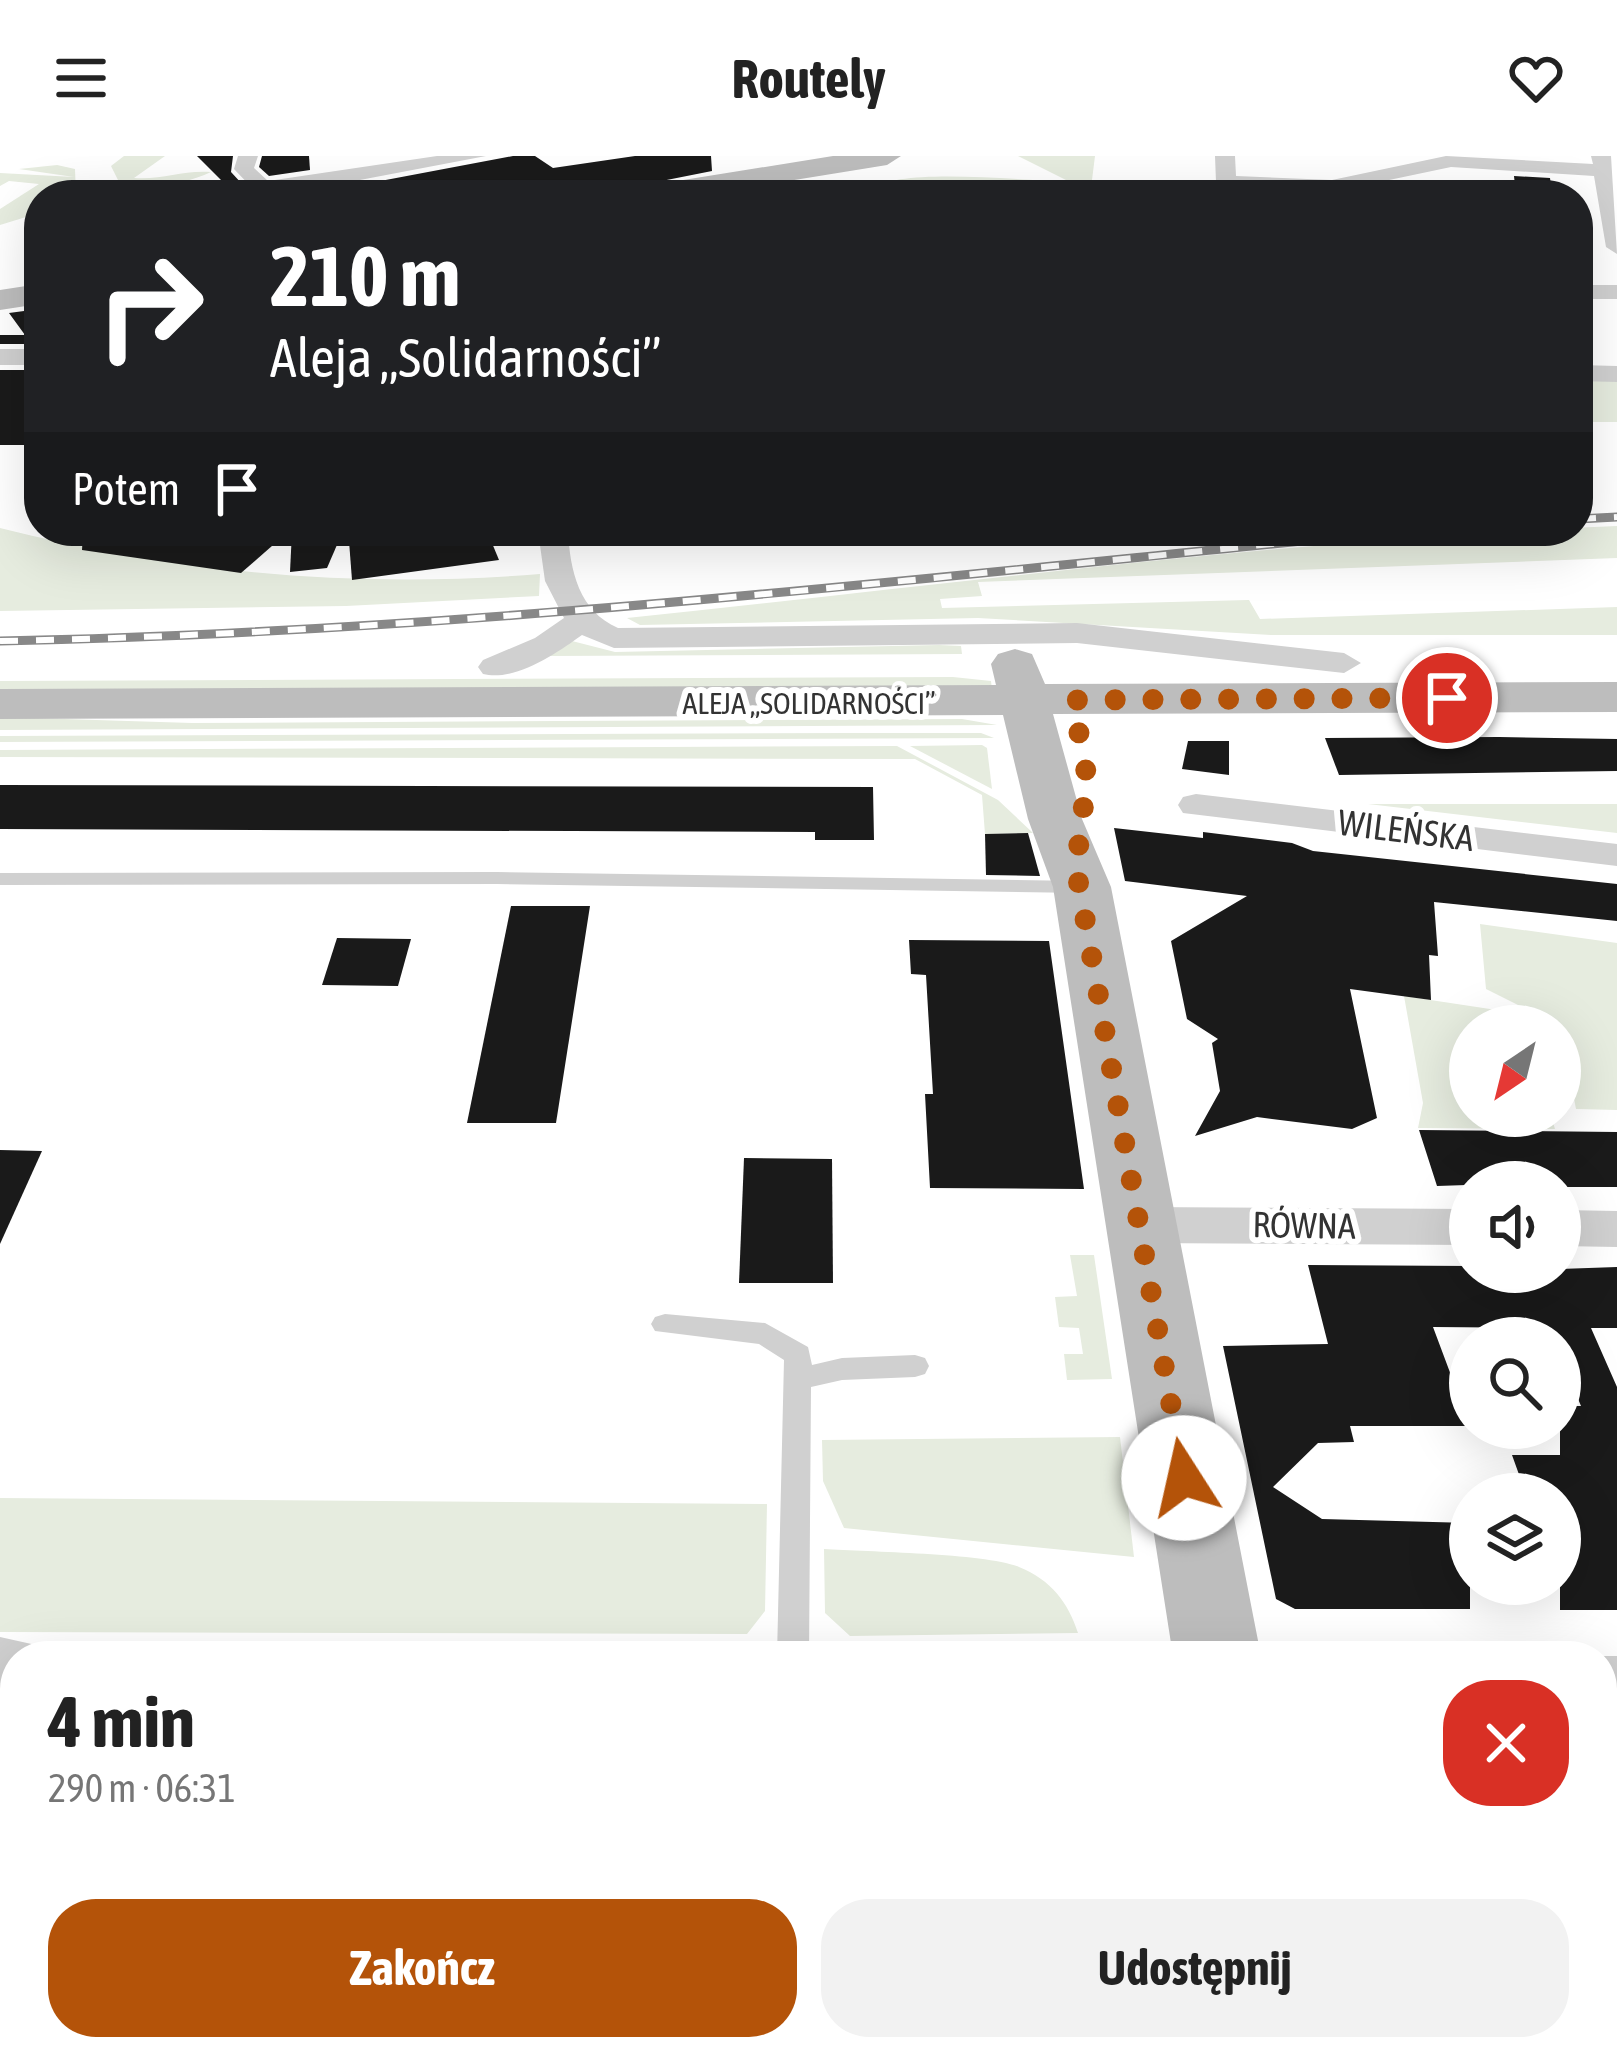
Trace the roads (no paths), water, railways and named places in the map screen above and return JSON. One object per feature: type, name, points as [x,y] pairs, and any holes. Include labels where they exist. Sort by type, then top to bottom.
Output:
[{"type":"main road","points":[[739,180],[887,156]]},
{"type":"main road","name":"ALEJA „SOLIDARNOŚCI”","points":[[0,704],[1344,663],[1617,662]]},
{"type":"main road","name":"ALEJA „SOLIDARNOŚCI”","points":[[0,670],[495,667],[1042,672],[1617,697]]},
{"type":"main road","points":[[1042,672],[1087,777],[1079,878],[1213,1641]]},
{"type":"street","points":[[333,180],[476,156]]},
{"type":"street","points":[[1358,180],[1451,161],[1603,164],[1617,248]]},
{"type":"street","points":[[556,546],[564,589],[580,621],[604,636],[627,640],[859,634],[978,643],[1042,672]]},
{"type":"street","points":[[495,667],[547,645],[580,621]]},
{"type":"street","name":"WILEŃSKA","points":[[1196,805],[1617,854]]},
{"type":"street","name":"RÓWNA","points":[[1138,1225],[1449,1227]]},
{"type":"street","points":[[1581,1228],[1617,1229]]},
{"type":"lane","points":[[0,879],[1079,878]]},
{"type":"lane","points":[[665,1324],[765,1334],[798,1355],[793,1641]]},
{"type":"lane","points":[[797,1379],[842,1369],[914,1366]]},
{"type":"railway","points":[[1593,518],[1617,517]]},
{"type":"railway","points":[[0,641],[176,636],[528,614],[1253,546]]}]
